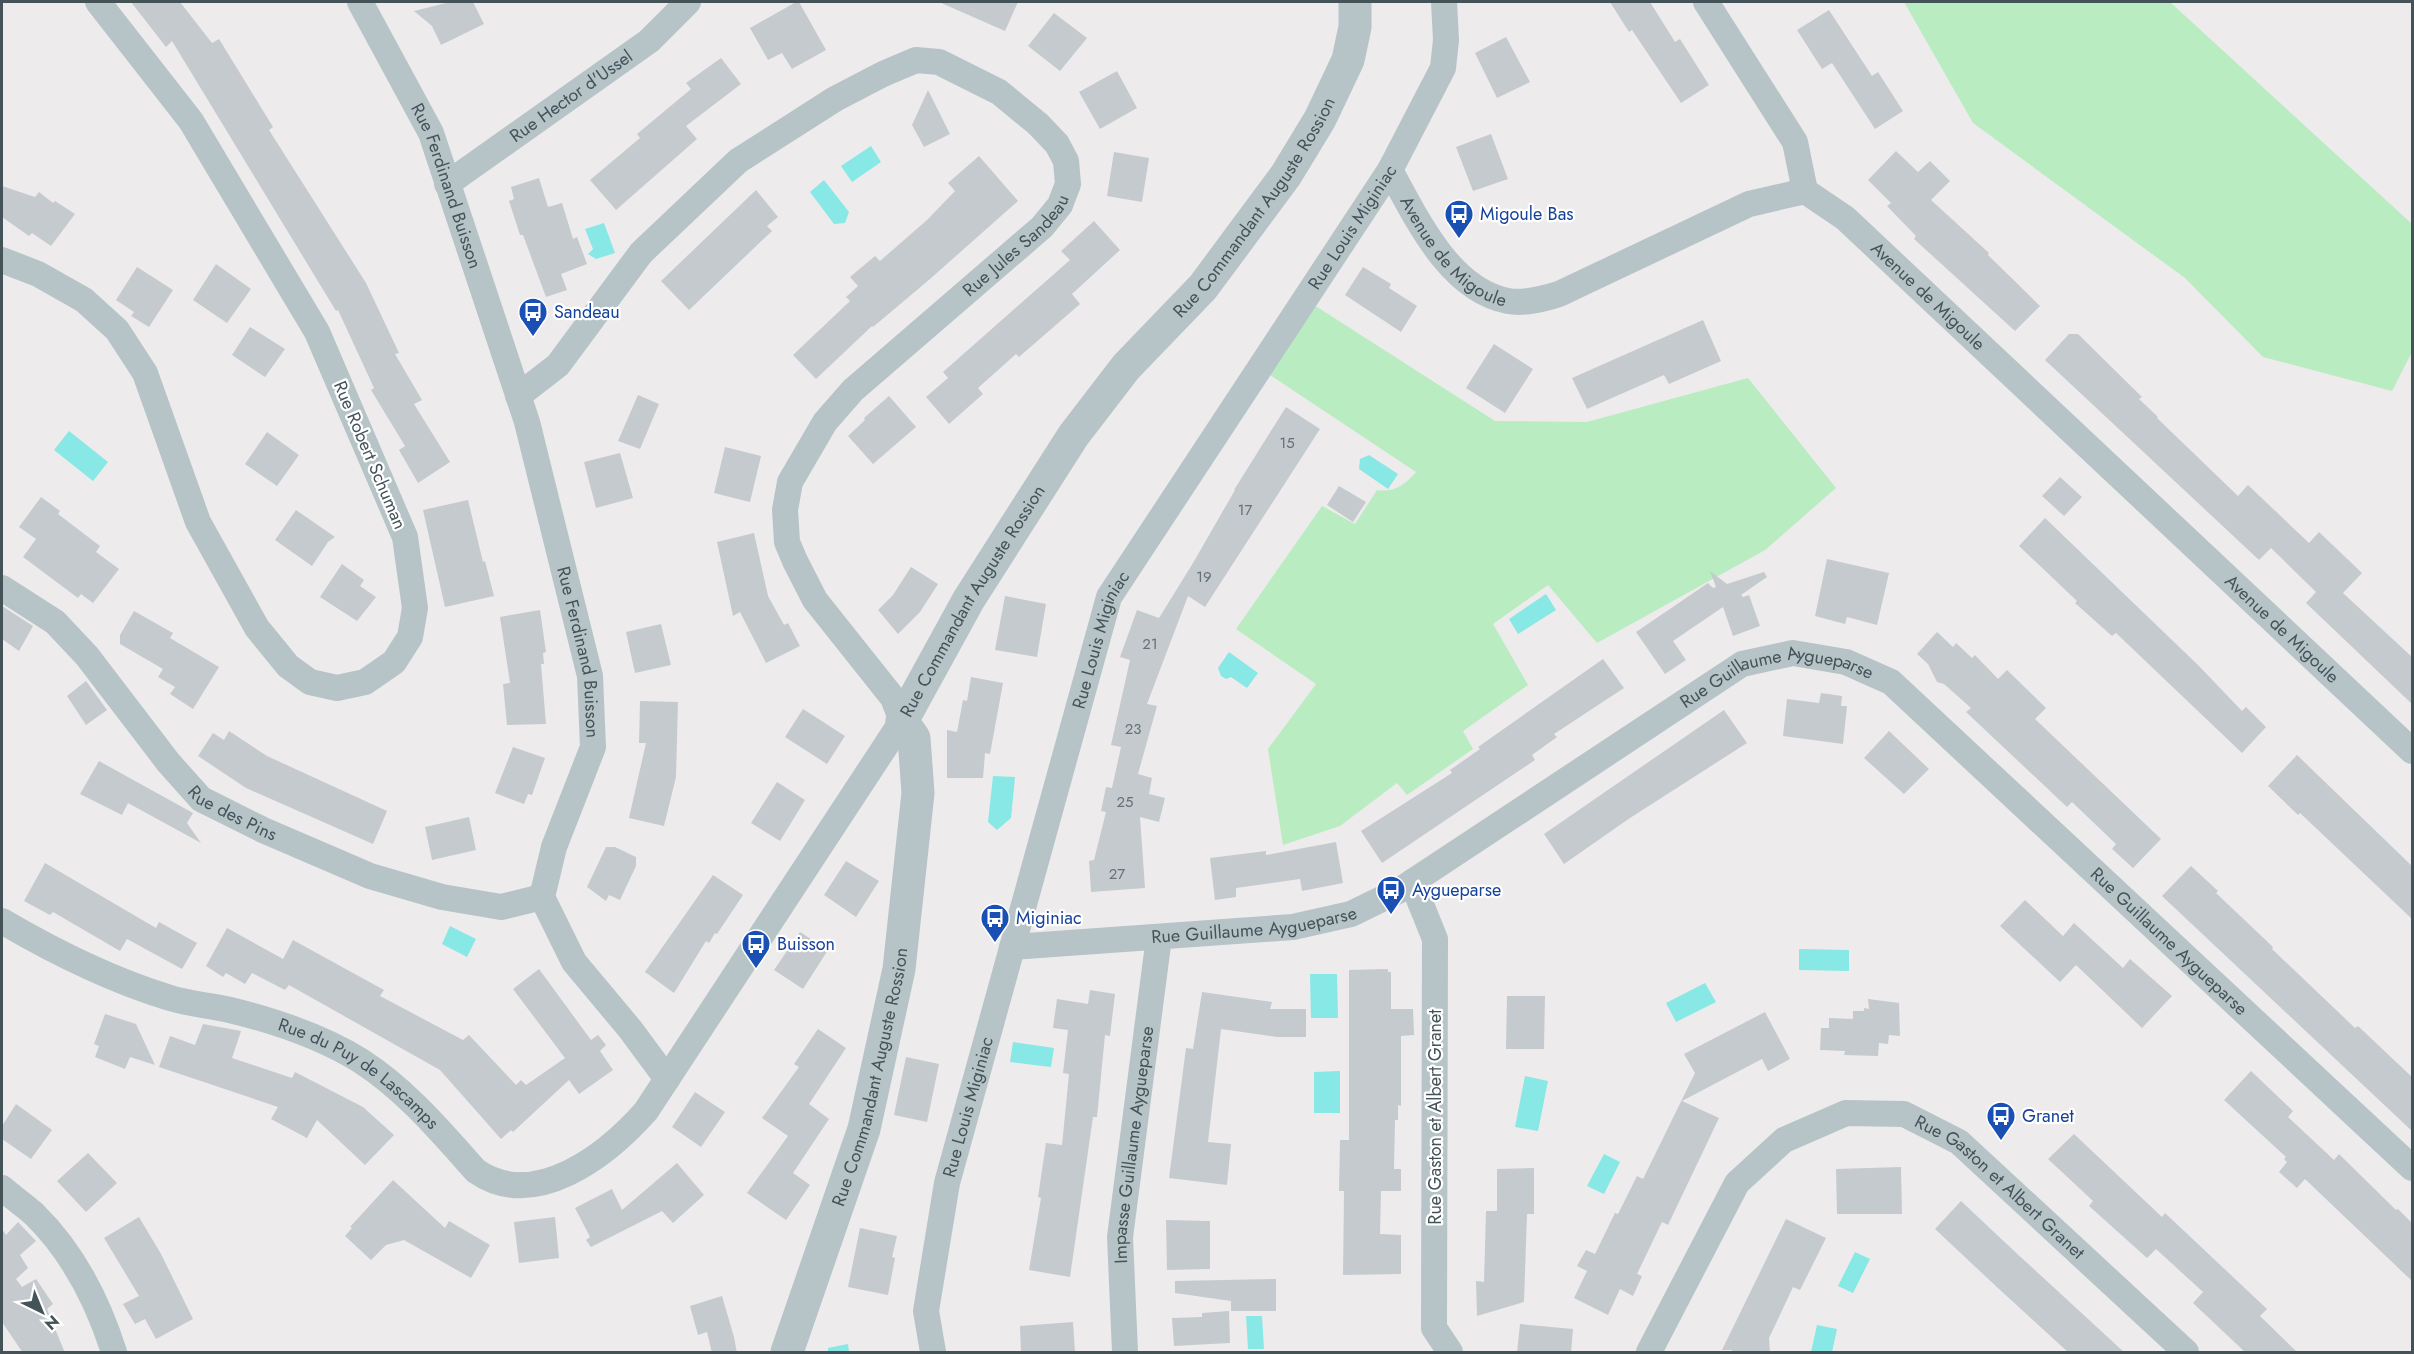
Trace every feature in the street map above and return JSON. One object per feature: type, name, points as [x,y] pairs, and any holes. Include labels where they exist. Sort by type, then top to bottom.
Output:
[{"type":"street","name":"Rue Robert Schuman","points":[[2,260],[38,274],[84,300],[117,330],[145,373],[198,522],[257,628],[288,666],[310,682],[337,688],[365,682],[394,662],[410,637],[415,608],[405,537],[317,332],[190,121],[98,2]]},
{"type":"street","name":"Rue Ferdinand Buisson","points":[[360,2],[430,133],[527,423],[590,676],[593,747],[554,847],[542,897]]},
{"type":"street","name":"Rue Hector d'Ussel","points":[[447,184],[649,41],[688,2]]},
{"type":"street","name":"Rue Commandant Auguste Rossion","points":[[787,1353],[864,1129],[899,969],[918,793],[914,738],[902,721],[969,599],[1084,421],[1126,367],[1203,287],[1286,175],[1320,119],[1348,60],[1355,27],[1355,2]]},
{"type":"street","name":"Rue Louis Miginiac","points":[[933,1353],[926,1311],[947,1183],[1109,597],[1390,170],[1443,68],[1446,40],[1444,2]]},
{"type":"street","points":[[1706,2],[1795,142],[1805,191]]},
{"type":"street","name":"Rue Jules Sandeau","points":[[518,396],[558,365],[641,253],[738,161],[835,99],[916,60],[939,62],[999,92],[1038,124],[1057,144],[1066,161],[1068,184],[1060,205],[1042,226],[853,390],[825,422],[790,482],[785,510],[787,542],[795,561],[815,600],[893,698],[902,721]]},
{"type":"street","name":"Avenue de Migoule","points":[[1390,170],[1427,238],[1446,260],[1484,293],[1509,301],[1525,301],[1559,294],[1749,204],[1805,191],[1845,218],[2412,751]]},
{"type":"street","name":"Rue des Pins","points":[[2,588],[55,622],[63,630],[87,656],[168,762],[201,799],[263,830],[370,876],[442,897],[501,907],[542,897]]},
{"type":"street","name":"Rue Guillaume Aygueparse","points":[[1012,948],[1293,927],[1351,914],[1412,882],[1742,664],[1793,653],[1846,662],[1891,682],[2412,1168]]},
{"type":"street","points":[[542,897],[574,962],[630,1029],[667,1079],[902,721]]},
{"type":"street","name":"Rue Gaston et Albert Granet","points":[[1412,882],[1435,939],[1434,1328],[1450,1353]]},
{"type":"street","name":"Rue du Puy de Lascamps","points":[[2,921],[41,944],[137,987],[170,998],[267,1020],[297,1029],[328,1043],[360,1061],[398,1089],[476,1171],[490,1180],[508,1185],[533,1185],[557,1178],[603,1152],[627,1133],[646,1111],[667,1079]]},
{"type":"street","name":"Impasse Guillaume Aygueparse","points":[[1125,1353],[1120,1237],[1159,937]]},
{"type":"street","name":"Rue Gaston et Albert Granet","points":[[1648,1353],[1737,1183],[1784,1140],[1846,1113],[1904,1114],[1959,1142],[2186,1353]]},
{"type":"street","points":[[2,1188],[34,1215],[65,1251],[92,1294],[105,1323],[114,1353]]},
{"type":"green space","points":[[1904,2],[2170,2],[2412,224],[2412,352],[2392,391],[2263,357],[2185,278],[1973,123]]},
{"type":"green space","points":[[1314,305],[1495,421],[1587,422],[1748,378],[1836,488],[1765,550],[1597,643],[1548,585],[1493,624],[1528,685],[1463,731],[1473,749],[1407,795],[1397,783],[1340,826],[1283,845],[1268,749],[1316,684],[1236,629],[1322,506],[1355,524],[1377,490],[1383,491],[1399,487],[1416,472],[1270,375]]},
{"type":"water","points":[[871,146],[881,162],[852,182],[841,166]]},
{"type":"water","points":[[824,180],[849,212],[845,223],[834,224],[810,192]]},
{"type":"water","points":[[604,223],[615,253],[596,259],[588,254],[593,249],[585,229]]},
{"type":"water","points":[[69,431],[108,462],[93,481],[54,450]]},
{"type":"water","points":[[1369,455],[1398,474],[1388,489],[1359,469],[1360,459]]},
{"type":"water","points":[[1546,594],[1556,610],[1518,634],[1509,619]]},
{"type":"water","points":[[1229,652],[1258,673],[1247,688],[1231,677],[1226,679],[1221,676],[1218,668]]},
{"type":"water","points":[[993,776],[1015,777],[1011,818],[997,830],[988,822]]},
{"type":"water","points":[[450,926],[476,939],[467,957],[442,944]]},
{"type":"water","points":[[1799,949],[1849,950],[1849,971],[1799,970]]},
{"type":"water","points":[[1310,974],[1337,974],[1338,1018],[1311,1018]]},
{"type":"water","points":[[1705,983],[1716,1002],[1676,1022],[1666,1003]]},
{"type":"water","points":[[1013,1042],[1054,1048],[1051,1067],[1010,1062]]},
{"type":"water","points":[[1340,1071],[1340,1113],[1314,1113],[1314,1072]]},
{"type":"water","points":[[1525,1076],[1548,1081],[1538,1131],[1515,1127]]},
{"type":"water","points":[[1604,1154],[1620,1162],[1604,1194],[1587,1186]]},
{"type":"water","points":[[1855,1252],[1870,1259],[1853,1293],[1838,1286]]},
{"type":"water","points":[[1246,1316],[1262,1316],[1264,1349],[1248,1349]]},
{"type":"water","points":[[1817,1325],[1837,1329],[1832,1352],[1811,1352]]},
{"type":"water","points":[[848,1344],[849,1352],[828,1352],[828,1348]]},
{"type":"building","points":[[131,2],[180,2],[212,43],[219,39],[273,127],[269,130],[366,283],[399,353],[395,354],[422,400],[414,404],[450,462],[418,483],[399,450],[405,446],[371,390],[374,388],[338,310],[336,311],[172,41],[166,47]]},
{"type":"building","points":[[450,2],[473,2],[484,24],[441,45],[432,26],[414,11]]},
{"type":"building","points":[[799,2],[826,50],[792,69],[782,53],[768,60],[750,28]]},
{"type":"building","points":[[939,2],[1018,2],[1005,31]]},
{"type":"building","points":[[1610,2],[1650,2],[1675,42],[1680,39],[1709,85],[1681,103],[1632,30],[1629,32]]},
{"type":"building","points":[[1829,10],[1872,76],[1878,72],[1903,111],[1875,129],[1832,63],[1822,69],[1797,30]]},
{"type":"building","points":[[1054,13],[1087,38],[1060,71],[1028,46]]},
{"type":"building","points":[[1506,37],[1530,82],[1497,98],[1475,53]]},
{"type":"building","points":[[721,58],[741,84],[686,126],[697,139],[616,210],[590,180],[640,138],[637,134],[691,89],[686,83]]},
{"type":"building","points":[[1117,71],[1137,108],[1100,129],[1079,92]]},
{"type":"building","points":[[928,90],[950,134],[924,147],[912,125]]},
{"type":"building","points":[[1491,134],[1508,179],[1473,191],[1456,147]]},
{"type":"building","points":[[1896,151],[1918,172],[1930,161],[1950,181],[1931,200],[1989,253],[1988,255],[2040,306],[2015,331],[1914,239],[1916,236],[1887,206],[1891,203],[1868,180]]},
{"type":"building","points":[[1114,152],[1149,158],[1142,202],[1107,196]]},
{"type":"building","points":[[979,156],[1018,201],[930,279],[872,326],[816,379],[793,355],[850,301],[846,297],[858,286],[850,277],[875,256],[880,261],[927,220],[955,191],[948,183]]},
{"type":"building","points":[[539,178],[548,207],[562,203],[573,239],[577,237],[587,264],[561,274],[567,290],[546,297],[523,235],[520,235],[509,201],[514,199],[511,187]]},
{"type":"building","points":[[2,186],[35,197],[39,192],[53,203],[55,201],[75,214],[51,246],[32,233],[29,236],[2,217]]},
{"type":"building","points":[[756,190],[778,217],[767,226],[772,231],[689,310],[661,281]]},
{"type":"building","points":[[1094,221],[1120,250],[1072,294],[1080,304],[1019,357],[1016,354],[978,388],[983,394],[949,424],[926,397],[948,378],[943,372],[1070,260],[1061,251]]},
{"type":"building","points":[[216,264],[251,289],[227,323],[193,300]]},
{"type":"building","points":[[137,267],[173,290],[149,327],[131,316],[134,312],[116,300]]},
{"type":"building","points":[[1363,267],[1391,284],[1389,288],[1417,306],[1401,332],[1345,295]]},
{"type":"building","points":[[1703,320],[1721,361],[1669,384],[1664,375],[1587,409],[1572,378]]},
{"type":"building","points":[[250,327],[285,349],[265,377],[232,355]]},
{"type":"building","points":[[2069,334],[2078,334],[2142,397],[2139,399],[2157,418],[2238,496],[2248,485],[2309,543],[2319,532],[2362,573],[2343,593],[2412,657],[2412,704],[2306,603],[2316,592],[2271,548],[2259,560],[2045,360]]},
{"type":"building","points":[[1494,344],[1533,369],[1505,413],[1466,388]]},
{"type":"building","points":[[638,395],[659,404],[640,449],[618,441]]},
{"type":"building","points":[[889,396],[916,427],[873,464],[848,436]]},
{"type":"building","points":[[1286,407],[1320,429],[1205,607],[1188,596],[1147,704],[1157,706],[1138,774],[1152,778],[1149,794],[1165,798],[1159,822],[1140,817],[1145,888],[1091,892],[1089,861],[1094,860],[1106,812],[1101,811],[1106,787],[1112,788],[1121,747],[1111,745],[1130,660],[1120,657],[1137,610],[1159,618]]},
{"type":"building","points":[[267,432],[299,455],[277,486],[245,464]]},
{"type":"building","points":[[725,447],[761,456],[750,502],[714,493]]},
{"type":"building","points":[[620,453],[633,498],[596,508],[584,462]]},
{"type":"building","points":[[2060,477],[2082,497],[2064,516],[2042,496]]},
{"type":"building","points":[[1339,486],[1366,502],[1353,522],[1327,505]]},
{"type":"building","points":[[41,497],[60,511],[58,514],[100,546],[96,552],[119,569],[93,603],[81,594],[78,598],[23,557],[36,539],[19,527]]},
{"type":"building","points":[[468,500],[494,596],[445,607],[423,510]]},
{"type":"building","points":[[296,510],[335,537],[328,542],[312,566],[275,540]]},
{"type":"building","points":[[2045,518],[2199,666],[2242,711],[2246,707],[2266,727],[2242,753],[2116,633],[2112,636],[2075,603],[2077,601],[2019,546]]},
{"type":"building","points":[[754,533],[768,596],[784,625],[788,623],[800,646],[766,663],[740,612],[733,616],[717,542]]},
{"type":"building","points":[[1827,559],[1889,573],[1877,625],[1847,617],[1845,624],[1815,616]]},
{"type":"building","points":[[342,564],[364,580],[360,586],[376,597],[357,621],[320,597]]},
{"type":"building","points":[[911,567],[938,584],[920,612],[898,634],[878,610],[893,595]]},
{"type":"building","points":[[1710,571],[1727,584],[1764,572],[1767,577],[1741,595],[1743,597],[1749,595],[1760,626],[1733,636],[1723,607],[1673,641],[1686,660],[1665,674],[1636,632],[1708,583],[1713,588],[1716,587]]},
{"type":"building","points":[[1005,596],[1046,604],[1037,657],[995,650]]},
{"type":"building","points":[[2,606],[33,626],[19,651],[2,639]]},
{"type":"building","points":[[540,610],[546,652],[543,653],[544,664],[541,664],[546,724],[507,725],[503,684],[510,683],[500,617]]},
{"type":"building","points":[[134,611],[173,633],[170,638],[219,667],[193,709],[170,694],[175,687],[158,677],[163,669],[120,644],[120,635]]},
{"type":"building","points":[[661,624],[671,665],[635,673],[626,632]]},
{"type":"building","points":[[1937,632],[1953,647],[1956,643],[1972,658],[1975,655],[1998,679],[2007,670],[2046,708],[2035,719],[2161,839],[2133,868],[2112,849],[2116,844],[2072,802],[2067,807],[1966,712],[1971,708],[1944,684],[1937,682],[1928,664],[1917,654]]},
{"type":"building","points":[[1603,659],[1624,688],[1554,734],[1557,737],[1532,755],[1535,760],[1382,863],[1361,831],[1452,773],[1450,770],[1480,749],[1478,747]]},
{"type":"building","points":[[971,677],[1003,683],[990,754],[985,753],[983,778],[947,778],[947,730],[957,732],[963,700],[967,701]]},
{"type":"building","points":[[86,681],[107,710],[86,725],[67,696]]},
{"type":"building","points":[[1821,693],[1842,696],[1841,706],[1847,706],[1843,744],[1783,736],[1787,699],[1819,703]]},
{"type":"building","points":[[640,701],[678,702],[676,777],[664,826],[629,818],[646,743],[639,743]]},
{"type":"building","points":[[803,709],[845,736],[827,764],[785,737]]},
{"type":"building","points":[[1724,710],[1747,743],[1630,818],[1564,864],[1544,834]]},
{"type":"building","points":[[229,731],[267,756],[387,811],[373,844],[246,788],[198,756],[213,733],[224,740]]},
{"type":"building","points":[[1889,731],[1929,769],[1904,794],[1864,758]]},
{"type":"building","points":[[513,747],[545,758],[532,795],[528,794],[524,804],[495,793]]},
{"type":"building","points":[[2297,755],[2412,866],[2412,919],[2300,813],[2298,815],[2268,786]]},
{"type":"building","points":[[99,761],[193,813],[187,823],[201,843],[128,803],[122,815],[80,794]]},
{"type":"building","points":[[777,782],[805,800],[780,841],[751,823]]},
{"type":"building","points":[[469,817],[476,850],[432,860],[425,827]]},
{"type":"building","points":[[1336,842],[1343,883],[1302,891],[1300,879],[1236,888],[1236,897],[1215,900],[1210,858],[1266,851],[1266,855]]},
{"type":"building","points":[[606,847],[615,847],[636,857],[636,866],[620,900],[609,895],[606,901],[587,887]]},
{"type":"building","points":[[846,861],[879,881],[856,917],[824,895]]},
{"type":"building","points":[[45,863],[156,928],[159,922],[197,943],[182,969],[127,939],[120,951],[53,912],[50,915],[24,901]]},
{"type":"building","points":[[2191,866],[2273,947],[2272,949],[2355,1028],[2358,1026],[2412,1077],[2412,1131],[2162,896]]},
{"type":"building","points":[[713,875],[743,895],[717,934],[715,933],[709,943],[706,941],[674,993],[645,972]]},
{"type":"building","points":[[2025,900],[2063,936],[2074,923],[2123,968],[2130,959],[2172,996],[2142,1028],[2076,965],[2060,982],[2000,926]]},
{"type":"building","points":[[227,928],[283,959],[293,940],[384,990],[380,996],[463,1040],[469,1035],[516,1085],[521,1080],[526,1085],[565,1058],[513,989],[539,969],[591,1040],[598,1035],[606,1045],[600,1051],[613,1070],[579,1094],[569,1080],[513,1132],[511,1130],[501,1139],[440,1070],[289,985],[285,990],[252,973],[245,984],[226,973],[223,977],[206,966]]},
{"type":"building","points":[[800,932],[828,950],[803,989],[774,970]]},
{"type":"building","points":[[1388,969],[1388,972],[1391,972],[1391,1009],[1413,1009],[1414,1035],[1401,1036],[1401,1106],[1398,1105],[1398,1120],[1395,1120],[1394,1169],[1401,1169],[1401,1191],[1381,1191],[1380,1234],[1401,1235],[1401,1274],[1343,1275],[1344,1191],[1339,1191],[1340,1140],[1349,1140],[1349,970]]},
{"type":"building","points":[[1090,990],[1115,994],[1110,1036],[1105,1035],[1097,1117],[1093,1117],[1070,1277],[1029,1270],[1041,1198],[1038,1197],[1046,1143],[1062,1145],[1069,1074],[1063,1073],[1068,1030],[1053,1028],[1057,999],[1088,1004]]},
{"type":"building","points":[[1202,992],[1272,1002],[1270,1009],[1306,1009],[1306,1037],[1277,1037],[1221,1029],[1208,1142],[1231,1144],[1227,1185],[1169,1178],[1186,1048],[1193,1049]]},
{"type":"building","points":[[1507,996],[1545,996],[1544,1049],[1506,1049]]},
{"type":"building","points":[[1868,999],[1899,1003],[1900,1036],[1889,1035],[1888,1044],[1879,1043],[1878,1056],[1844,1055],[1845,1051],[1820,1050],[1821,1028],[1829,1028],[1829,1018],[1853,1019],[1853,1011],[1869,1009]]},
{"type":"building","points":[[1765,1012],[1790,1059],[1768,1071],[1762,1059],[1682,1101],[1719,1118],[1668,1225],[1662,1222],[1637,1274],[1642,1276],[1633,1296],[1620,1289],[1608,1315],[1574,1298],[1587,1271],[1577,1266],[1586,1250],[1595,1254],[1615,1213],[1618,1214],[1637,1176],[1643,1179],[1695,1073],[1684,1054]]},
{"type":"building","points":[[105,1014],[136,1024],[155,1065],[130,1057],[125,1069],[95,1057],[99,1046],[94,1044]]},
{"type":"building","points":[[203,1024],[241,1031],[232,1058],[292,1078],[295,1072],[363,1107],[394,1135],[365,1165],[317,1120],[307,1138],[271,1119],[278,1107],[159,1067],[170,1036],[195,1045]]},
{"type":"building","points":[[818,1029],[846,1048],[809,1104],[829,1119],[793,1173],[810,1185],[786,1220],[747,1193],[788,1136],[762,1118],[799,1067],[794,1064]]},
{"type":"building","points":[[906,1057],[939,1064],[927,1122],[894,1115]]},
{"type":"building","points":[[2251,1071],[2293,1111],[2288,1117],[2334,1160],[2339,1154],[2412,1223],[2412,1281],[2305,1179],[2297,1188],[2279,1172],[2287,1162],[2284,1159],[2286,1157],[2224,1100]]},
{"type":"building","points":[[695,1092],[725,1112],[701,1147],[672,1127]]},
{"type":"building","points":[[16,1104],[52,1130],[31,1159],[2,1139],[2,1126]]},
{"type":"building","points":[[2074,1134],[2162,1217],[2165,1213],[2267,1309],[2260,1316],[2298,1353],[2246,1353],[2193,1303],[2203,1292],[2156,1249],[2147,1258],[2089,1206],[2093,1201],[2048,1159]]},
{"type":"building","points":[[88,1153],[117,1183],[86,1212],[57,1181]]},
{"type":"building","points":[[677,1163],[704,1195],[673,1223],[662,1211],[591,1247],[586,1240],[590,1237],[575,1208],[612,1189],[622,1210]]},
{"type":"building","points":[[1901,1167],[1902,1214],[1837,1214],[1836,1169]]},
{"type":"building","points":[[1534,1168],[1534,1214],[1527,1214],[1524,1302],[1477,1316],[1476,1281],[1484,1282],[1486,1211],[1497,1211],[1497,1169]]},
{"type":"building","points":[[393,1180],[445,1228],[449,1221],[490,1245],[471,1278],[404,1240],[386,1245],[371,1260],[345,1236],[352,1228],[350,1227]]},
{"type":"building","points":[[1961,1201],[2125,1353],[2069,1353],[1999,1289],[1935,1229]]},
{"type":"building","points":[[139,1217],[161,1254],[193,1319],[156,1339],[145,1319],[135,1324],[123,1304],[139,1296],[104,1238]]},
{"type":"building","points":[[555,1217],[559,1258],[519,1263],[514,1222]]},
{"type":"building","points":[[1786,1219],[1826,1238],[1800,1290],[1793,1287],[1769,1338],[1770,1353],[1732,1353],[1732,1350],[1722,1350]]},
{"type":"building","points":[[1166,1220],[1210,1221],[1210,1269],[1167,1270]]},
{"type":"building","points":[[18,1222],[36,1241],[20,1255],[28,1268],[16,1279],[22,1287],[36,1279],[53,1304],[47,1309],[65,1353],[23,1353],[2,1322],[2,1229],[6,1235]]},
{"type":"building","points":[[860,1228],[897,1236],[888,1295],[848,1287]]},
{"type":"building","points":[[1276,1279],[1276,1311],[1231,1311],[1231,1301],[1175,1293],[1175,1281]]},
{"type":"building","points":[[722,1296],[737,1353],[712,1353],[707,1332],[698,1335],[690,1306]]},
{"type":"building","points":[[1229,1311],[1230,1343],[1174,1346],[1172,1318],[1202,1317],[1202,1313]]},
{"type":"building","points":[[1073,1322],[1075,1353],[1021,1353],[1020,1326]]},
{"type":"building","points":[[1520,1324],[1573,1329],[1571,1353],[1517,1353]]},
{"type":"place","name":"Migoule Bas","points":[[1459,240]]},
{"type":"place","name":"Sandeau","points":[[533,338]]},
{"type":"place","name":"Aygueparse","points":[[1391,916]]},
{"type":"place","name":"Miginiac","points":[[995,944]]},
{"type":"place","name":"Buisson","points":[[756,970]]},
{"type":"place","name":"Granet","points":[[2001,1142]]}]
